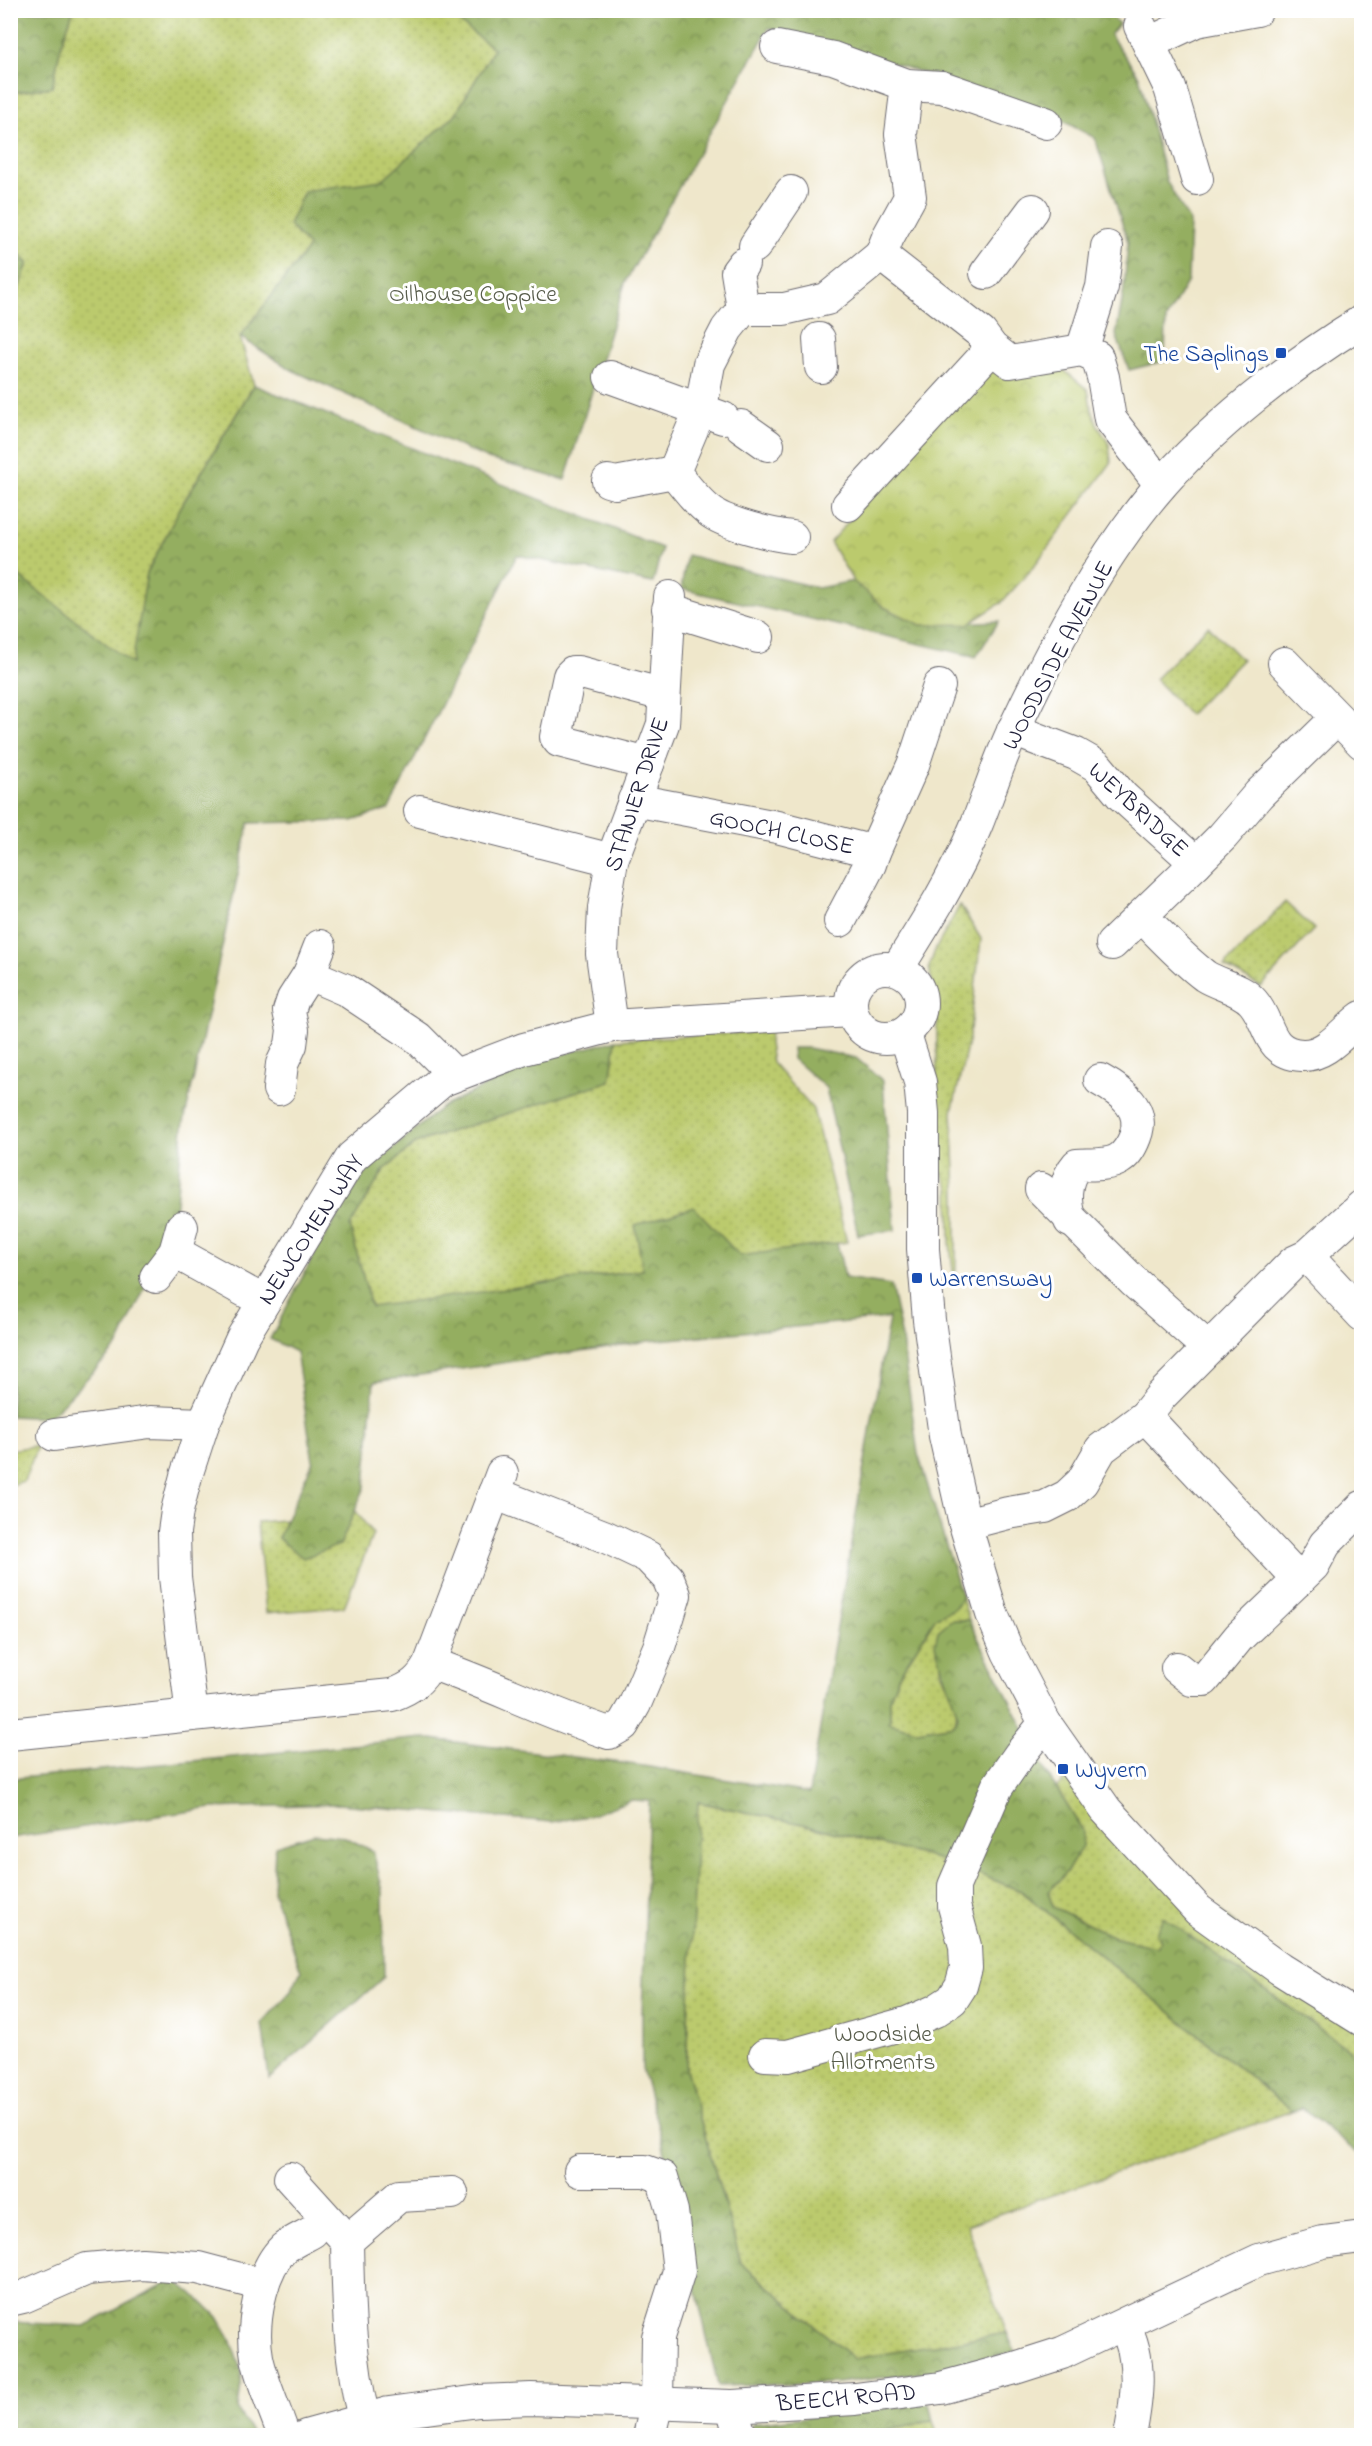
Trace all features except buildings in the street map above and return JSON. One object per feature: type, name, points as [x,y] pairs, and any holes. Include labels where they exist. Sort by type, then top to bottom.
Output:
[{"type":"street","points":[[1197,179],[1170,88],[1145,35],[1196,21],[1257,10]]},
{"type":"street","points":[[777,47],[833,58],[907,85],[942,87],[1046,123]]},
{"type":"street","points":[[743,309],[784,309],[818,332],[827,299],[881,255],[910,197],[901,134],[907,85]]},
{"type":"street","points":[[722,417],[709,364],[727,329],[743,309],[737,272],[791,192]]},
{"type":"street","points":[[1033,210],[972,292],[981,333],[992,348],[1010,362],[1082,350],[1097,357],[1110,419],[1161,485]]},
{"type":"street","points":[[1082,350],[1102,287],[1107,247]]},
{"type":"street","points":[[881,255],[972,292]]},
{"type":"street","name":"WOODSIDE AVENUE","points":[[897,969],[953,875],[976,826],[1013,730],[1086,591],[1117,544],[1161,485],[1242,405],[1313,351],[1362,321]]},
{"type":"street","points":[[848,505],[992,348]]},
{"type":"street","points":[[610,377],[722,417],[768,445]]},
{"type":"street","points":[[671,480],[722,417]]},
{"type":"street","points":[[608,481],[615,483],[671,480],[714,514],[770,535],[792,537]]},
{"type":"street","name":"STANIER DRIVE","points":[[612,1026],[602,954],[604,908],[612,860],[663,724],[669,603],[758,637]]},
{"type":"street","points":[[1284,663],[1362,743]]},
{"type":"street","points":[[648,764],[559,741],[556,737],[569,676],[573,672],[578,672],[664,695]]},
{"type":"street","name":"GOOCH CLOSE","points":[[634,800],[777,827],[874,852],[912,765],[939,686]]},
{"type":"street","name":"WEYBRIDGE","points":[[1112,944],[1223,836],[1259,794],[1337,718]]},
{"type":"street","name":"WEYBRIDGE","points":[[1013,730],[1076,754],[1097,766],[1122,796],[1196,863]]},
{"type":"street","points":[[420,811],[612,860]]},
{"type":"street","points":[[840,921],[874,852]]},
{"type":"street","points":[[1142,916],[1204,975],[1252,1000],[1265,1022],[1271,1039],[1286,1052],[1304,1055],[1330,1046],[1362,1017]]},
{"type":"street","points":[[273,1072],[291,1045],[293,1030],[290,1011],[293,999],[314,960],[346,990],[418,1038],[455,1075]]},
{"type":"street","points":[[882,967],[897,969],[909,975],[920,995],[919,1014],[915,1022],[905,1034],[894,1038],[866,1033],[856,1024],[850,1011],[854,989],[861,977],[868,971],[882,967]]},
{"type":"street","name":"NEWCOMEN WAY","points":[[192,1715],[176,1576],[174,1532],[177,1511],[203,1424],[224,1374],[263,1301],[352,1157],[443,1080],[524,1048],[612,1026],[850,1011]]},
{"type":"street","points":[[905,1034],[920,1082],[923,1113],[923,1239],[929,1320],[945,1436],[964,1524],[992,1614],[1029,1696],[1045,1723],[1106,1810],[1198,1910],[1280,1969],[1362,2020]]},
{"type":"street","points":[[1070,1221],[1066,1206],[1070,1173],[1077,1165],[1118,1160],[1131,1146],[1138,1130],[1138,1115],[1132,1104],[1116,1089],[1100,1080]]},
{"type":"street","points":[[1041,1189],[1070,1221],[1133,1281],[1208,1348]]},
{"type":"street","points":[[964,1524],[1008,1513],[1046,1507],[1067,1496],[1082,1482],[1101,1449],[1145,1416],[1208,1348],[1294,1262],[1307,1256],[1362,1206]]},
{"type":"street","points":[[156,1277],[179,1239],[263,1301]]},
{"type":"street","points":[[1307,1256],[1362,1316]]},
{"type":"street","points":[[1145,1416],[1306,1573]]},
{"type":"street","points":[[54,1435],[150,1422],[203,1424]]},
{"type":"street","points":[[10,1734],[392,1695],[408,1689],[422,1679],[429,1663],[498,1483],[648,1557],[668,1578],[675,1595],[659,1647],[635,1704],[623,1725],[609,1733],[574,1722],[460,1673],[429,1663]]},
{"type":"street","points":[[1177,1668],[1192,1680],[1204,1680],[1239,1637],[1306,1573],[1324,1544],[1362,1507]]},
{"type":"street","points":[[765,2055],[788,2056],[896,2026],[935,2011],[952,2000],[961,1986],[966,1968],[965,1946],[954,1906],[954,1886],[997,1787],[1045,1723]]},
{"type":"street","points":[[580,2171],[645,2171],[662,2177],[672,2211],[679,2271],[658,2337],[657,2403],[649,2436]]},
{"type":"street","points":[[291,2178],[347,2241],[348,2311],[353,2369],[364,2418]]},
{"type":"street","points":[[347,2241],[399,2196],[452,2193]]},
{"type":"street","points":[[284,2436],[257,2358],[255,2331],[267,2274],[284,2248],[312,2232]]},
{"type":"street","name":"BEECH ROAD","points":[[306,2436],[364,2418],[427,2406],[479,2401],[531,2399],[732,2406],[855,2399],[941,2388],[1062,2353],[1259,2260],[1323,2242],[1362,2237]]},
{"type":"street","points":[[10,2300],[23,2297],[87,2269],[142,2264],[198,2268],[263,2285]]},
{"type":"street","points":[[1124,2325],[1129,2333],[1136,2362],[1137,2397],[1130,2436]]},
{"type":"street","points":[[732,2406],[740,2436]]},
{"type":"green space","points":[[10,11],[73,11],[61,46],[52,87],[11,93]]},
{"type":"green space","points":[[73,11],[445,11],[494,49],[455,115],[382,181],[304,191],[310,247],[240,337],[254,385],[184,501],[147,573],[133,665],[11,570],[11,302],[17,293],[28,263],[11,245],[10,93],[52,87],[61,45]]},
{"type":"green space","name":"Oilhouse Coppice","points":[[445,11],[1107,11],[1119,24],[1110,35],[1139,76],[1167,182],[1190,222],[1188,281],[1166,319],[1165,361],[1129,370],[1116,335],[1124,289],[1128,242],[1095,138],[1046,112],[838,46],[769,28],[625,283],[565,480],[488,459],[292,370],[240,337],[309,247],[289,225],[304,191],[382,180],[455,115],[494,49]]},
{"type":"green space","points":[[11,245],[28,263],[17,293],[11,302]]},
{"type":"green space","points":[[987,365],[1007,379],[1060,367],[1088,390],[1098,426],[1109,444],[1111,463],[1031,570],[1001,603],[968,624],[921,625],[884,607],[853,581],[830,542]]},
{"type":"green space","points":[[254,385],[662,548],[653,583],[517,555],[389,809],[352,821],[249,823],[183,1127],[174,1226],[117,1347],[49,1418],[11,1416],[11,570],[132,664],[147,573],[179,510]]},
{"type":"green space","points":[[687,555],[818,588],[853,581],[884,607],[921,625],[999,621],[976,657],[681,589]]},
{"type":"green space","points":[[1208,626],[1242,660],[1189,715],[1155,679]]},
{"type":"green space","points":[[1285,902],[1314,929],[1261,987],[1224,966]]},
{"type":"green space","points":[[960,905],[981,939],[969,1038],[952,1112],[956,1189],[956,1280],[954,1280],[950,1244],[949,1188],[943,1174],[936,1170],[937,1008],[929,967],[935,950]]},
{"type":"green space","points":[[770,1031],[772,1063],[813,1109],[847,1242],[371,1308],[349,1226],[384,1170],[418,1142],[610,1081],[616,1040]]},
{"type":"green space","points":[[616,1040],[610,1081],[418,1142],[384,1170],[350,1226],[371,1307],[643,1270],[635,1225],[694,1207],[740,1256],[837,1243],[845,1278],[891,1285],[901,1333],[918,1454],[962,1597],[954,1609],[936,1617],[898,1677],[890,1698],[890,1723],[918,1731],[954,1725],[958,1716],[935,1645],[938,1631],[951,1620],[969,1620],[1045,1770],[1083,1831],[1082,1846],[1068,1870],[1048,1892],[1053,1907],[1116,1938],[1156,1947],[1161,1940],[1156,1933],[1163,1917],[1348,2049],[1361,2062],[1361,2156],[1302,2108],[1292,2111],[1021,1891],[949,1862],[803,1824],[698,1802],[686,2069],[741,2263],[854,2359],[1007,2333],[1015,2352],[928,2372],[837,2383],[718,2386],[662,2140],[642,2069],[649,1801],[631,1800],[589,1816],[552,1822],[338,1804],[212,1808],[11,1838],[10,1779],[423,1738],[637,1765],[809,1793],[889,1318],[649,1341],[374,1382],[365,1487],[340,1545],[303,1558],[278,1538],[313,1461],[296,1352],[270,1339],[317,1249],[365,1172],[442,1107],[537,1061]]},
{"type":"green space","points":[[792,1048],[808,1048],[856,1058],[883,1081],[895,1230],[858,1235],[826,1088],[793,1059]]},
{"type":"green space","points":[[38,1445],[24,1481],[11,1485],[11,1450]]},
{"type":"green space","points":[[355,1510],[373,1534],[344,1607],[266,1613],[257,1522],[286,1520],[278,1538],[340,1545]]},
{"type":"green space","points":[[962,1597],[969,1620],[951,1620],[941,1662],[942,1674],[955,1701],[954,1725],[918,1731],[890,1723],[890,1698],[898,1677],[936,1617],[954,1609]]},
{"type":"green space","points":[[1068,1778],[1361,2034],[1361,2062],[1348,2049],[1163,1917],[1161,1940],[1156,1947],[1116,1938],[1053,1907],[1048,1892],[1068,1870],[1083,1831],[1056,1788]]},
{"type":"green space","name":"Woodside Allotments","points":[[697,1802],[803,1824],[949,1862],[1021,1891],[1292,2111],[967,2225],[1007,2333],[854,2359],[741,2263],[686,2069]]},
{"type":"green space","points":[[314,1834],[345,1837],[373,1851],[383,1891],[384,1977],[269,2079],[262,2023],[291,1991],[301,1971],[273,1892],[275,1846]]},
{"type":"green space","points":[[174,2279],[218,2317],[229,2336],[242,2373],[238,2410],[252,2434],[11,2436],[11,2322],[85,2326]]},
{"type":"green space","points":[[929,2403],[933,2421],[871,2432],[875,2435],[746,2436],[753,2423]]},
{"type":"green space","points":[[933,2421],[938,2435],[875,2435],[871,2432]]},
{"type":"place","name":"The Saplings","points":[[1281,353]]},
{"type":"place","name":"Warrensway","points":[[917,1278]]},
{"type":"place","name":"Wyvern","points":[[1063,1769]]}]
